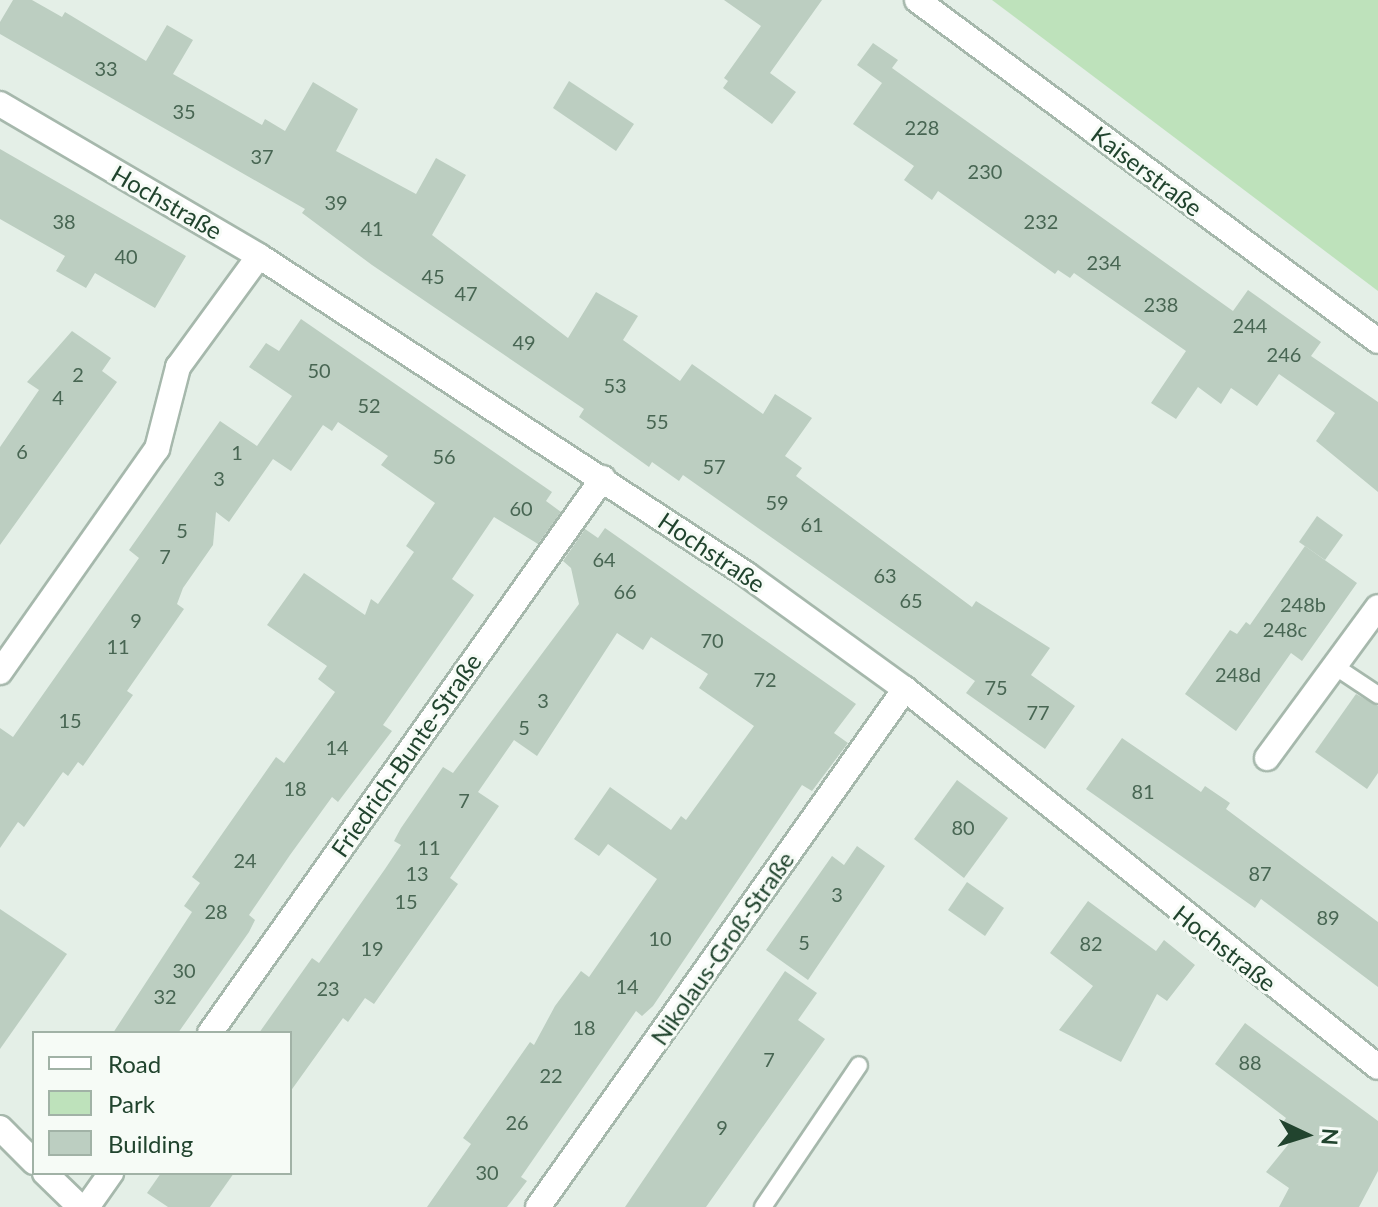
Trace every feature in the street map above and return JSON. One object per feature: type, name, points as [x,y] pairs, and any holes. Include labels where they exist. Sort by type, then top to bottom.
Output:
[{"type":"street","name":"Kaiserstraße","points":[[917,0],[1378,341]]},
{"type":"street","name":"Hochstraße","points":[[0,104],[259,256],[603,478],[905,689],[1378,1067]]},
{"type":"street","points":[[0,672],[157,449],[178,367],[259,256]]},
{"type":"street","name":"Friedrich-Bunte-Straße","points":[[211,1031],[603,478]]},
{"type":"street","points":[[1267,758],[1378,607]]},
{"type":"street","name":"Nikolaus-Groß-Straße","points":[[538,1207],[905,689]]},
{"type":"street","points":[[0,1128],[32,1160]]},
{"type":"street","points":[[47,1175],[80,1207]]},
{"type":"street","points":[[87,1207],[110,1175]]},
{"type":"lane","points":[[1333,665],[1378,695]]},
{"type":"lane","points":[[763,1207],[859,1065]]},
{"type":"green space","points":[[992,0],[1378,0],[1378,291]]},
{"type":"building","points":[[13,0],[32,0],[62,17],[65,12],[146,61],[167,25],[193,40],[173,74],[262,125],[265,119],[285,131],[313,82],[358,109],[336,151],[416,194],[436,158],[466,175],[432,235],[568,338],[596,292],[638,316],[623,340],[680,381],[692,364],[763,414],[775,394],[812,418],[785,456],[802,468],[796,476],[972,607],[976,601],[1050,648],[1031,675],[1075,706],[1045,749],[966,693],[975,681],[683,475],[679,481],[652,462],[649,467],[579,417],[584,409],[372,265],[302,213],[305,209],[0,34],[0,22]]},
{"type":"building","points":[[724,0],[822,0],[770,73],[796,92],[772,124],[723,88],[728,81],[724,78],[761,26]]},
{"type":"building","points":[[873,43],[898,60],[892,68],[1233,311],[1248,290],[1321,342],[1311,356],[1378,402],[1378,492],[1316,441],[1335,413],[1279,374],[1257,406],[1231,388],[1221,404],[1198,387],[1176,419],[1151,403],[1186,351],[1074,273],[1070,278],[1058,270],[1055,274],[938,191],[932,200],[904,180],[914,166],[853,124],[882,83],[857,65]]},
{"type":"building","points":[[569,81],[634,124],[616,151],[553,108]]},
{"type":"building","points":[[0,149],[186,256],[155,308],[95,273],[86,288],[56,271],[65,256],[0,219]]},
{"type":"building","points":[[301,319],[552,492],[546,501],[561,512],[538,544],[494,517],[452,579],[474,595],[383,725],[392,731],[338,802],[332,797],[290,855],[249,915],[255,920],[249,932],[179,1031],[114,1031],[192,912],[184,906],[200,883],[192,877],[276,757],[284,763],[335,692],[318,679],[327,666],[267,625],[304,573],[365,615],[371,599],[378,604],[414,552],[406,546],[435,503],[381,465],[388,456],[338,422],[332,431],[323,425],[291,471],[273,459],[229,522],[216,512],[213,545],[183,588],[177,604],[184,609],[127,691],[133,695],[83,766],[78,762],[68,776],[63,772],[24,827],[18,822],[0,848],[0,728],[13,737],[139,558],[129,550],[220,421],[257,446],[292,396],[249,367],[266,343],[279,351]]},
{"type":"building","points":[[72,331],[111,358],[102,371],[117,382],[0,545],[0,447],[39,390],[27,382]]},
{"type":"building","points":[[1317,516],[1343,535],[1325,560],[1299,542]]},
{"type":"building","points":[[605,528],[856,704],[834,733],[848,743],[812,791],[802,785],[653,1006],[642,1016],[636,1011],[521,1177],[527,1181],[507,1207],[427,1207],[471,1144],[463,1138],[530,1042],[534,1045],[555,1006],[581,971],[589,977],[657,879],[608,844],[599,856],[574,839],[610,787],[671,830],[681,816],[686,820],[754,726],[699,688],[708,674],[651,637],[643,650],[617,633],[537,756],[514,740],[478,792],[499,806],[450,878],[458,884],[374,1004],[365,998],[348,1022],[343,1018],[292,1089],[292,1031],[260,1031],[312,958],[319,963],[385,869],[401,845],[394,841],[401,828],[443,767],[453,773],[579,604],[571,568],[563,561],[585,529],[598,538]]},
{"type":"building","points":[[1305,546],[1357,583],[1302,661],[1291,653],[1236,731],[1185,694],[1230,630],[1237,634],[1246,622],[1250,625]]},
{"type":"building","points":[[1356,694],[1378,706],[1378,773],[1367,789],[1315,752]]},
{"type":"building","points":[[1122,738],[1201,792],[1205,786],[1230,803],[1226,809],[1378,922],[1378,987],[1261,899],[1255,908],[1086,789]]},
{"type":"building","points":[[957,780],[1008,818],[964,878],[914,839]]},
{"type":"building","points":[[857,846],[885,866],[808,980],[766,950],[832,856],[844,865]]},
{"type":"building","points":[[967,882],[1004,908],[985,936],[948,910]]},
{"type":"building","points":[[1088,901],[1156,951],[1164,940],[1195,965],[1167,1001],[1157,994],[1121,1062],[1059,1030],[1093,986],[1050,953]]},
{"type":"building","points":[[0,909],[67,954],[0,1049]]},
{"type":"building","points":[[785,971],[817,993],[798,1020],[825,1039],[706,1207],[625,1207]]},
{"type":"building","points":[[1245,1023],[1378,1121],[1378,1171],[1359,1207],[1279,1207],[1289,1188],[1266,1172],[1296,1135],[1282,1124],[1286,1118],[1215,1064]]},
{"type":"building","points":[[160,1175],[233,1175],[210,1207],[168,1207],[147,1193]]}]
